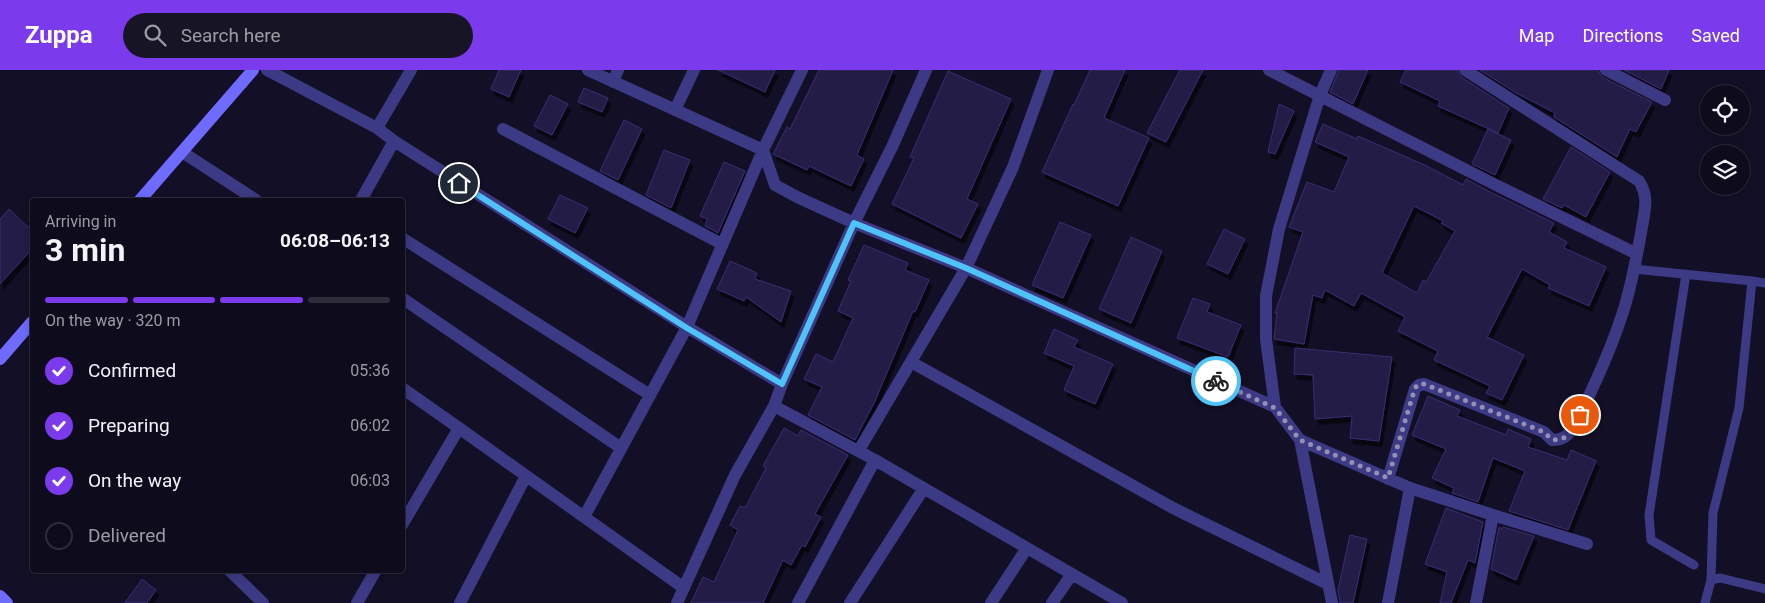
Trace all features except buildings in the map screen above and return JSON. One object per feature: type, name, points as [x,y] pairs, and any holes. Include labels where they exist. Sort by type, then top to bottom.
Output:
[{"type":"street","points":[[142,198],[253,70]]},
{"type":"street","points":[[267,70],[377,128],[394,141],[687,328],[782,384]]},
{"type":"street","points":[[377,128],[411,70]]},
{"type":"street","points":[[588,70],[616,76],[674,110],[762,150],[775,184],[796,197],[854,223],[966,268],[1275,408],[1300,440],[1332,603]]},
{"type":"street","points":[[674,110],[694,70]]},
{"type":"street","points":[[584,517],[687,328],[762,150],[802,70]]},
{"type":"street","points":[[677,603],[736,475],[774,406],[854,223],[892,147],[926,70]]},
{"type":"street","points":[[860,450],[966,268],[1013,167],[1048,70]]},
{"type":"street","points":[[1269,70],[1637,254]]},
{"type":"street","points":[[1275,408],[1266,339],[1266,296],[1279,229],[1320,95],[1331,70]]},
{"type":"street","points":[[1388,478],[1415,388],[1418,384],[1424,384],[1497,412],[1544,432],[1552,440],[1560,440],[1567,436],[1573,429],[1600,373],[1623,314],[1637,254],[1646,202],[1645,190],[1639,181],[1465,70]]},
{"type":"street","points":[[1606,70],[1666,100]]},
{"type":"street","points":[[503,129],[722,244]]},
{"type":"street","points":[[363,198],[394,141]]},
{"type":"street","points":[[182,152],[253,198]]},
{"type":"street","points":[[405,240],[650,395]]},
{"type":"street","points":[[405,300],[622,448]]},
{"type":"street","points":[[0,359],[30,324]]},
{"type":"street","points":[[910,362],[1173,508],[1328,584]]},
{"type":"street","points":[[405,390],[684,588]]},
{"type":"street","points":[[774,406],[860,450],[1117,602]]},
{"type":"street","points":[[405,520],[459,428]]},
{"type":"street","points":[[1300,440],[1410,488],[1587,544]]},
{"type":"street","points":[[798,603],[876,460]]},
{"type":"street","points":[[460,603],[526,476]]},
{"type":"street","points":[[850,603],[924,488]]},
{"type":"street","points":[[1388,603],[1410,488]]},
{"type":"street","points":[[1476,603],[1493,515]]},
{"type":"street","points":[[991,603],[1027,548]]},
{"type":"street","points":[[232,573],[263,603]]},
{"type":"street","points":[[357,603],[374,573]]},
{"type":"street","points":[[1052,603],[1072,574]]},
{"type":"street","points":[[0,596],[7,603]]},
{"type":"lane","points":[[1634,269],[1765,283]]},
{"type":"lane","points":[[1686,274],[1649,515],[1650,540],[1694,565]]},
{"type":"lane","points":[[1706,603],[1710,580],[1713,513],[1739,408],[1752,281]]},
{"type":"lane","points":[[1710,580],[1720,578],[1765,589]]},
{"type":"way so far","points":[[1216,381],[1275,408],[1300,440],[1388,478],[1415,388],[1418,384],[1424,384],[1489,409],[1544,432],[1552,440],[1560,440],[1567,436],[1580,415]]},
{"type":"route","points":[[459,183],[687,328],[782,384],[854,223],[966,268],[1216,381]]}]
